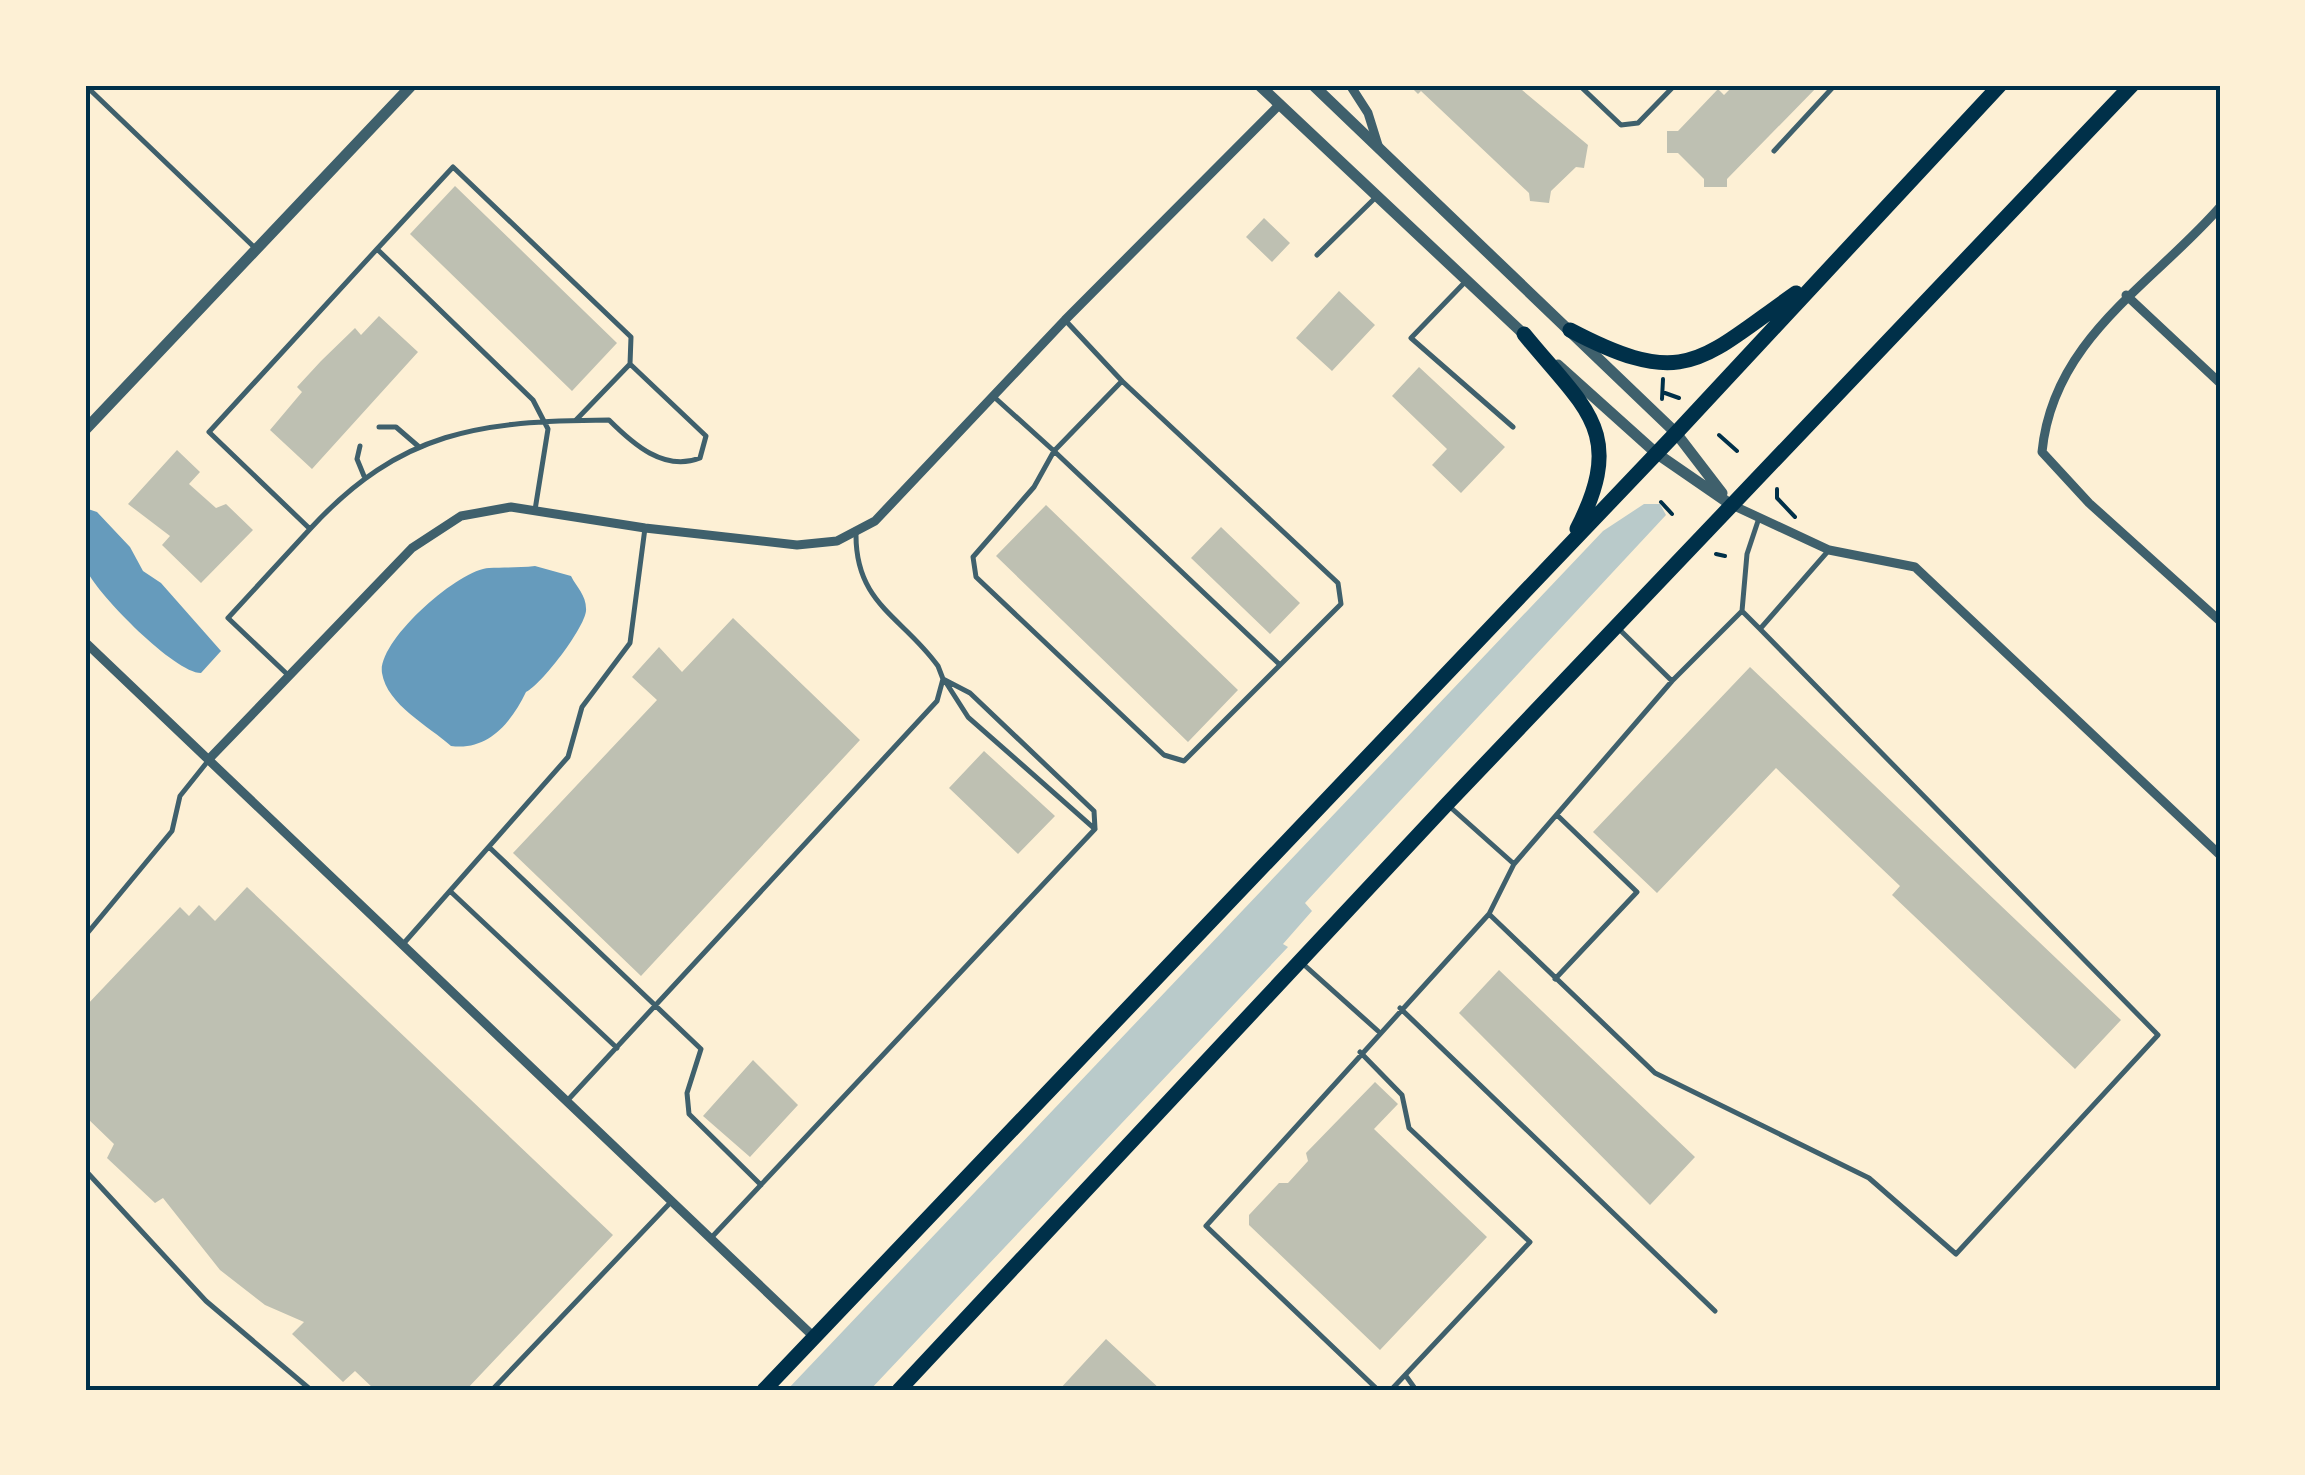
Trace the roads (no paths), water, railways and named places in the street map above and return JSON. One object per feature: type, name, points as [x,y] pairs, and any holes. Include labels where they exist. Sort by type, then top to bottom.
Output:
[{"type":"highway","points":[[764,1390],[1676,432],[2000,85]]},
{"type":"highway","points":[[899,1390],[1446,804],[2132,85]]},
{"type":"highway","points":[[1570,330],[1631,358],[1673,364],[1697,361],[1820,276]]},
{"type":"highway","points":[[1524,334],[1587,411],[1599,436],[1602,460],[1597,490],[1569,544]]},
{"type":"street","points":[[85,430],[412,85]]},
{"type":"street","points":[[1259,85],[1375,198],[1656,453],[1730,504],[1830,550],[1915,567],[2220,854]]},
{"type":"street","points":[[1312,85],[1676,432],[1730,504]]},
{"type":"street","points":[[1350,85],[1368,113],[1378,148]]},
{"type":"street","points":[[209,759],[288,674],[433,531],[462,516],[490,509],[535,510],[645,528],[797,545],[820,544],[856,533],[895,503],[1065,320],[1280,104]]},
{"type":"street","points":[[2220,207],[2126,295],[2068,368],[2042,452],[2088,503],[2220,621]]},
{"type":"street","points":[[2126,295],[2220,383]]},
{"type":"street","points":[[85,642],[814,1337]]},
{"type":"lane","points":[[1578,85],[1622,126],[1638,123],[1674,85]]},
{"type":"lane","points":[[1774,151],[1835,85]]},
{"type":"lane","points":[[85,86],[255,248]]},
{"type":"lane","points":[[310,529],[208,432],[453,167],[630,337],[630,364],[576,420]]},
{"type":"lane","points":[[1317,255],[1375,198]]},
{"type":"lane","points":[[377,249],[534,400],[548,429],[535,510]]},
{"type":"lane","points":[[1466,281],[1411,338],[1513,427]]},
{"type":"lane","points":[[1065,320],[1122,381],[1338,583],[1340,604],[1184,760],[1164,755],[976,577],[974,557],[1034,487],[1054,450],[1122,381]]},
{"type":"lane","points":[[288,674],[228,618],[364,476],[418,446],[479,428],[544,421],[610,420],[636,447],[654,456],[688,463],[700,458],[706,436],[630,364]]},
{"type":"lane","points":[[993,396],[1278,663]]},
{"type":"lane","points":[[379,427],[396,427],[418,446]]},
{"type":"lane","points":[[360,446],[357,459],[364,476]]},
{"type":"lane","points":[[1378,1390],[1206,1226],[1489,914],[1514,864],[1672,681],[1742,611],[1748,554],[1759,518]]},
{"type":"lane","points":[[402,945],[568,758],[582,706],[630,643],[645,528]]},
{"type":"lane","points":[[856,533],[855,560],[869,593],[932,658],[968,717],[1095,830]]},
{"type":"lane","points":[[1760,629],[1830,550]]},
{"type":"lane","points":[[1489,914],[1656,1072],[1869,1178],[1956,1254],[2158,1035],[1742,611]]},
{"type":"lane","points":[[1618,628],[1672,681]]},
{"type":"lane","points":[[709,1240],[1095,830],[1094,811],[970,694],[943,679]]},
{"type":"lane","points":[[566,1102],[927,714],[943,679]]},
{"type":"lane","points":[[85,936],[172,831],[180,796],[209,759]]},
{"type":"lane","points":[[1446,804],[1514,864]]},
{"type":"lane","points":[[1555,978],[1637,892],[1557,814]]},
{"type":"lane","points":[[490,848],[701,1049],[687,1092],[689,1114],[761,1185]]},
{"type":"lane","points":[[450,891],[617,1048]]},
{"type":"lane","points":[[1300,961],[1378,1032]]},
{"type":"lane","points":[[1400,1008],[1715,1311]]},
{"type":"lane","points":[[1360,1052],[1402,1096],[1410,1128],[1530,1242],[1392,1390]]},
{"type":"lane","points":[[85,1170],[206,1302],[311,1390]]},
{"type":"lane","points":[[492,1390],[670,1203]]},
{"type":"lane","points":[[1405,1375],[1416,1390]]},
{"type":"water","points":[[85,508],[97,512],[130,547],[143,571],[161,583],[221,651],[201,673],[189,670],[157,647],[94,583],[84,557]]},
{"type":"water","points":[[535,566],[571,576],[585,601],[586,611],[578,630],[497,732],[476,744],[451,746],[392,695],[382,673],[384,659],[392,643],[422,609],[459,580],[489,568]]}]
